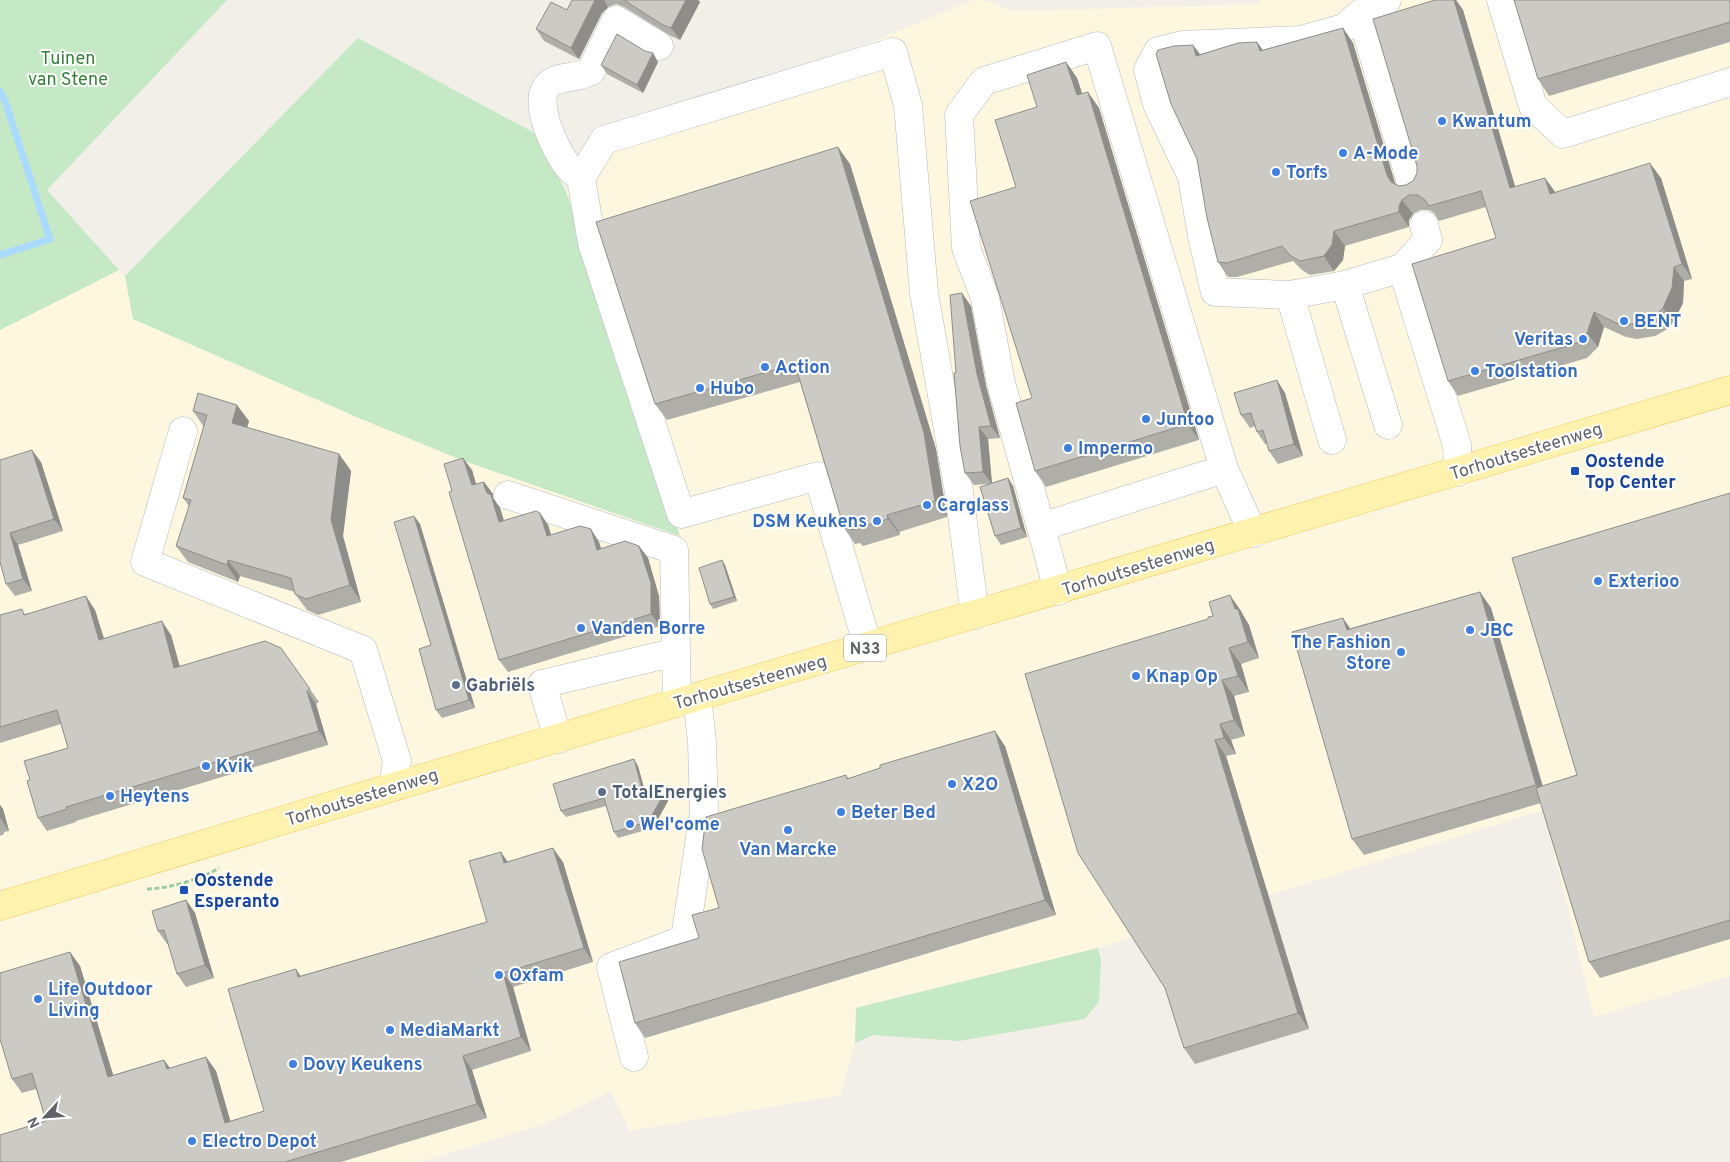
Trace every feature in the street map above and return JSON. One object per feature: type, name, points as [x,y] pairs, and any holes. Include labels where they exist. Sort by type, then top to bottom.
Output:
[{"type":"main road","name":"Torhoutsesteenweg","points":[[0,906],[558,738],[1730,390]]},
{"type":"lane","points":[[1387,0],[1361,13],[1344,28],[1301,40],[1182,45],[1158,51],[1148,70],[1157,104],[1192,177],[1202,236],[1215,292],[1290,295],[1345,285],[1402,268],[1428,240],[1424,225]]},
{"type":"lane","points":[[1500,0],[1533,106],[1563,134],[1730,82]]},
{"type":"lane","points":[[1361,13],[1412,185]]},
{"type":"lane","points":[[659,46],[616,20],[591,71],[584,76],[556,80],[546,86],[542,96],[548,128],[558,150],[567,165],[581,178],[592,243],[681,514],[818,476],[868,647]]},
{"type":"lane","points":[[1058,591],[1001,384],[985,298],[966,248],[959,115],[984,81],[1097,46],[1224,469],[1253,532]]},
{"type":"lane","points":[[581,178],[604,140],[893,52],[908,105],[924,293],[959,492],[975,615]]},
{"type":"lane","points":[[1402,268],[1457,445],[1458,472]]},
{"type":"lane","points":[[1345,285],[1388,425]]},
{"type":"lane","points":[[1290,295],[1332,440]]},
{"type":"lane","points":[[183,431],[145,562],[363,650],[397,761],[394,787]]},
{"type":"lane","points":[[1040,527],[1224,469]]},
{"type":"lane","points":[[508,495],[674,550],[676,652],[687,700],[702,742],[704,811],[685,938],[611,967],[634,1056]]},
{"type":"lane","points":[[558,738],[542,684],[676,652]]},
{"type":"shaded area","points":[[973,0],[983,0],[1012,11],[1258,4],[1261,0],[1730,0],[1730,976],[1594,1017],[1544,810],[1098,948],[857,1007],[855,1043],[841,1095],[630,1131],[611,1091],[544,1124],[420,1162],[0,1162],[0,330],[119,270],[125,276],[133,319],[680,536],[567,194],[575,161],[795,74]]},
{"type":"green space","name":"Tuinen van Stene","points":[[0,0],[227,0],[47,190],[119,270],[0,330]]},
{"type":"green space","points":[[358,38],[538,135],[567,194],[680,536],[464,461],[361,419],[133,319],[125,276]]},
{"type":"green space","points":[[1098,948],[1101,960],[1099,1001],[1085,1019],[959,1041],[873,1035],[855,1043],[856,1008]]},
{"type":"building","points":[[572,0],[595,0],[571,48],[536,29],[551,2],[567,10]]},
{"type":"building","points":[[624,0],[686,0],[671,28],[663,25]]},
{"type":"building","points":[[1435,0],[1454,0],[1510,188],[1545,178],[1550,194],[1650,163],[1682,264],[1674,267],[1672,288],[1663,308],[1655,316],[1645,321],[1627,325],[1616,323],[1594,312],[1587,333],[1577,343],[1448,381],[1412,264],[1496,238],[1481,191],[1429,206],[1418,195],[1409,195],[1402,200],[1399,212],[1334,231],[1332,245],[1324,256],[1300,261],[1291,256],[1282,246],[1227,263],[1218,262],[1207,218],[1197,159],[1171,104],[1156,54],[1158,50],[1174,46],[1193,45],[1196,56],[1238,43],[1257,42],[1260,51],[1343,28],[1387,175],[1391,182],[1399,186],[1406,185],[1413,181],[1417,173],[1417,166],[1373,19]]},
{"type":"building","points":[[1514,0],[1730,0],[1730,22],[1538,79]]},
{"type":"building","points":[[617,34],[645,51],[653,53],[637,85],[601,65]]},
{"type":"building","points":[[1066,62],[1077,95],[1088,92],[1188,424],[1035,471],[1016,403],[1032,398],[970,201],[1016,187],[995,120],[1037,107],[1027,75]]},
{"type":"building","points":[[838,147],[924,433],[935,501],[887,515],[888,519],[851,530],[850,526],[844,528],[795,364],[655,404],[596,222]]},
{"type":"building","points":[[962,293],[977,374],[991,426],[979,427],[983,472],[965,473],[960,446],[950,295]]},
{"type":"building","points":[[1277,380],[1294,444],[1269,451],[1263,430],[1257,432],[1251,413],[1241,415],[1234,393]]},
{"type":"building","points":[[198,393],[237,405],[232,423],[339,454],[331,520],[350,585],[306,599],[295,594],[291,578],[228,560],[227,565],[176,546],[191,500],[183,498],[207,415],[193,411]]},
{"type":"building","points":[[32,450],[54,519],[10,533],[23,579],[6,584],[0,562],[0,460]]},
{"type":"building","points":[[463,458],[472,485],[484,482],[487,493],[491,495],[499,522],[536,511],[540,513],[547,536],[580,526],[591,529],[597,550],[625,541],[639,546],[651,583],[651,614],[499,660],[449,492],[452,491],[444,464]]},
{"type":"building","points":[[1008,478],[1021,528],[995,536],[980,487]]},
{"type":"building","points":[[1730,493],[1730,920],[1589,962],[1536,788],[1577,775],[1512,558]]},
{"type":"building","points":[[414,516],[469,700],[436,710],[419,649],[431,645],[394,522]]},
{"type":"building","points":[[722,560],[734,597],[710,604],[699,568]]},
{"type":"building","points":[[1480,592],[1536,785],[1352,839],[1292,632],[1343,618],[1347,630]]},
{"type":"building","points":[[1230,595],[1235,609],[1238,609],[1248,642],[1229,648],[1238,676],[1222,680],[1234,720],[1220,724],[1224,738],[1215,740],[1298,1013],[1184,1048],[1165,988],[1078,853],[1025,674],[1208,619],[1208,617],[1213,616],[1209,602]]},
{"type":"building","points":[[86,596],[99,640],[162,621],[174,668],[265,641],[281,648],[310,689],[307,691],[319,731],[66,807],[67,809],[38,818],[27,781],[30,780],[24,761],[68,748],[57,710],[0,727],[0,615],[22,609],[24,615]]},
{"type":"building","points":[[995,731],[1045,900],[635,1023],[619,962],[699,938],[692,915],[719,908],[702,849],[706,817],[846,775],[847,779],[880,768],[880,765]]},
{"type":"building","points":[[634,759],[645,800],[664,794],[648,822],[614,832],[604,798],[561,811],[553,784]]},
{"type":"building","points":[[553,848],[584,948],[503,973],[521,1037],[463,1056],[477,1104],[285,1162],[0,1162],[0,1135],[46,1121],[32,1073],[12,1079],[0,1039],[0,973],[70,952],[108,1077],[164,1060],[167,1069],[206,1057],[225,1123],[264,1111],[228,989],[296,969],[298,977],[487,922],[469,861],[501,852],[504,863]]},
{"type":"building","points":[[186,900],[205,965],[177,974],[164,930],[158,931],[152,911]]},
{"type":"waterway","points":[[0,92],[5,101],[50,239],[0,255]]},
{"type":"place","name":"Kwantum","points":[[1442,121]]},
{"type":"place","name":"A-Mode","points":[[1343,153]]},
{"type":"place","name":"Torfs","points":[[1276,172]]},
{"type":"place","name":"BENT","points":[[1624,321]]},
{"type":"place","name":"Veritas","points":[[1583,339]]},
{"type":"place","name":"Action","points":[[765,367]]},
{"type":"place","name":"Toolstation","points":[[1475,371]]},
{"type":"place","name":"Hubo","points":[[700,388]]},
{"type":"place","name":"Juntoo","points":[[1146,419]]},
{"type":"place","name":"Impermo","points":[[1068,448]]},
{"type":"place","name":"Oostende Top Center","points":[[1575,471]]},
{"type":"place","name":"Carglass","points":[[927,505]]},
{"type":"place","name":"DSM Keukens","points":[[877,521]]},
{"type":"place","name":"Exterioo","points":[[1598,581]]},
{"type":"place","name":"Vanden Borre","points":[[581,628]]},
{"type":"place","name":"JBC","points":[[1470,630]]},
{"type":"place","name":"The Fashion Store","points":[[1401,652]]},
{"type":"place","name":"Knap Op","points":[[1136,676]]},
{"type":"place","name":"Gabriëls","points":[[456,685]]},
{"type":"place","name":"Kvik","points":[[206,766]]},
{"type":"place","name":"X2O","points":[[952,784]]},
{"type":"place","name":"TotalEnergies","points":[[602,792]]},
{"type":"place","name":"Heytens","points":[[110,796]]},
{"type":"place","name":"Beter Bed","points":[[841,812]]},
{"type":"place","name":"Wel'come","points":[[630,824]]},
{"type":"place","name":"Van Marcke","points":[[788,830]]},
{"type":"place","name":"Oostende Esperanto","points":[[184,890]]},
{"type":"place","name":"Oxfam","points":[[499,975]]},
{"type":"place","name":"Life Outdoor Living","points":[[38,999]]},
{"type":"place","name":"MediaMarkt","points":[[390,1030]]},
{"type":"place","name":"Dovy Keukens","points":[[293,1064]]},
{"type":"place","name":"Electro Depot","points":[[192,1141]]}]
